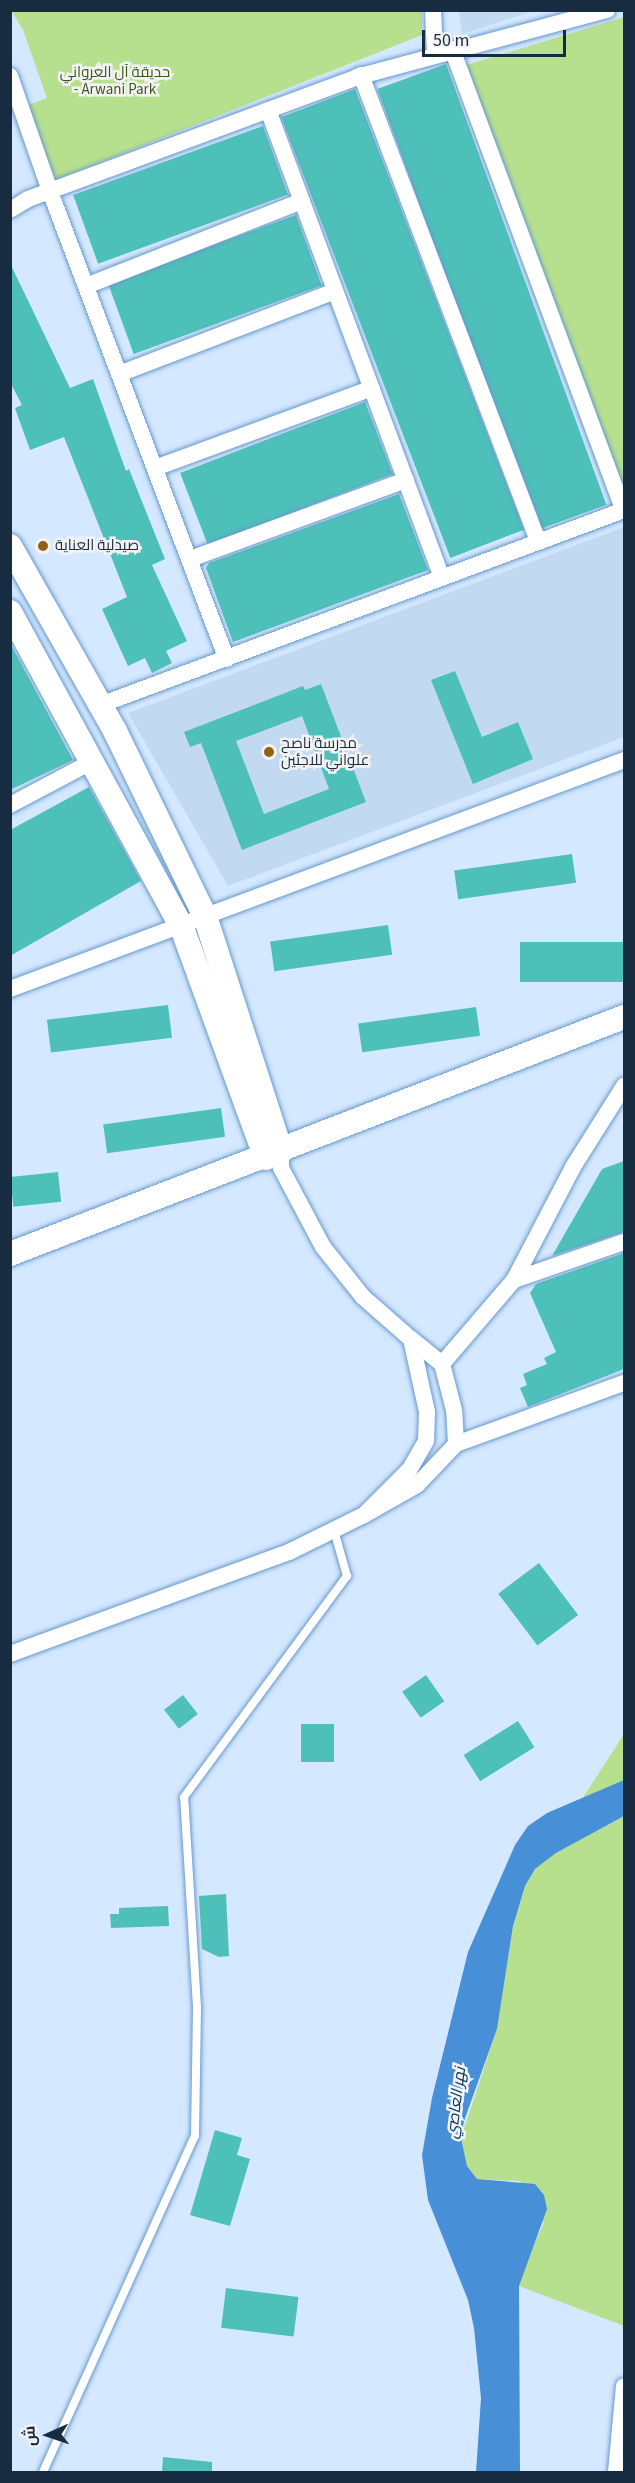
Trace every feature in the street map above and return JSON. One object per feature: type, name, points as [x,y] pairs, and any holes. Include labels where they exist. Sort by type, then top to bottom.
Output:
[{"type":"main road","points":[[10,546],[100,705],[205,916],[276,1159]]},
{"type":"main road","points":[[10,612],[181,925],[276,1159]]},
{"type":"main road","points":[[10,1254],[276,1159],[624,1017]]},
{"type":"street","points":[[433,10],[435,54]]},
{"type":"street","points":[[10,210],[361,75],[607,10]]},
{"type":"street","points":[[100,705],[624,511],[453,49]]},
{"type":"street","points":[[361,75],[538,542]]},
{"type":"street","points":[[10,76],[51,194],[227,659]]},
{"type":"street","points":[[268,110],[442,578]]},
{"type":"street","points":[[86,286],[302,201]]},
{"type":"street","points":[[119,374],[335,291]]},
{"type":"street","points":[[155,468],[372,388]]},
{"type":"street","points":[[190,559],[406,480]]},
{"type":"street","points":[[10,989],[624,760]]},
{"type":"street","points":[[10,805],[93,761]]},
{"type":"street","points":[[442,1364],[514,1280],[573,1167],[624,1086]]},
{"type":"street","points":[[276,1159],[322,1247],[363,1297],[442,1364],[454,1410],[456,1444]]},
{"type":"street","points":[[514,1280],[624,1242]]},
{"type":"street","points":[[364,1515],[409,1470],[426,1441],[427,1412],[411,1339]]},
{"type":"street","points":[[10,1654],[289,1552],[364,1515],[417,1485],[456,1444],[624,1383]]},
{"type":"street","points":[[616,2472],[624,2386]]},
{"type":"lane","points":[[43,2472],[195,2136],[197,2007],[184,1797],[347,1576],[333,1530]]},
{"type":"shaded area","points":[[459,10],[533,11],[462,34]]},
{"type":"shaded area","points":[[624,527],[624,737],[228,886],[128,713]]},
{"type":"green space","name":"حديقة آل العرواني - Arwani Park","points":[[11,10],[422,11],[422,35],[56,180],[26,106],[47,98],[23,30]]},
{"type":"green space","points":[[624,17],[624,490],[467,65]]},
{"type":"green space","points":[[624,1734],[624,1780],[582,1799]]},
{"type":"green space","points":[[624,1816],[624,2326],[519,2286],[526,2260],[544,2223],[520,2181],[477,2179],[467,2166],[461,2138],[497,2029],[513,1926],[525,1886],[535,1869],[556,1853]]},
{"type":"water","name":"نهر العاصي","points":[[624,1780],[624,1816],[556,1853],[535,1869],[525,1886],[513,1926],[497,2029],[464,2121],[461,2138],[467,2166],[477,2179],[535,2184],[544,2195],[547,2209],[519,2286],[520,2472],[476,2472],[481,2398],[474,2328],[468,2300],[428,2200],[422,2155],[432,2098],[468,1952],[515,1845],[528,1826],[547,1813]]},
{"type":"building","points":[[446,64],[606,505],[538,530],[377,89]]},
{"type":"building","points":[[355,89],[524,530],[450,558],[281,117]]},
{"type":"building","points":[[263,126],[288,195],[98,264],[73,195]]},
{"type":"building","points":[[296,215],[322,285],[134,354],[108,283]]},
{"type":"building","points":[[10,263],[70,388],[93,379],[126,471],[129,469],[165,559],[152,565],[187,641],[166,651],[172,663],[152,673],[145,658],[128,666],[102,609],[127,597],[64,437],[30,450],[15,408],[22,405],[10,382]]},
{"type":"building","points":[[365,402],[393,474],[208,545],[180,473]]},
{"type":"building","points":[[399,494],[428,570],[233,642],[206,568],[209,563]]},
{"type":"building","points":[[10,643],[73,760],[10,790]]},
{"type":"building","points":[[455,671],[482,737],[518,722],[533,759],[473,784],[431,680]]},
{"type":"building","points":[[321,684],[366,802],[242,850],[201,743],[190,747],[184,732],[303,686],[305,690]],"holes":[[[302,716],[329,789],[264,814],[236,741]]]},
{"type":"building","points":[[89,787],[141,881],[10,956],[10,830]]},
{"type":"building","points":[[572,854],[576,883],[458,899],[454,871]]},
{"type":"building","points":[[388,925],[392,955],[274,971],[270,942]]},
{"type":"building","points":[[520,942],[624,942],[624,982],[520,982]]},
{"type":"building","points":[[168,1005],[172,1038],[51,1053],[47,1020]]},
{"type":"building","points":[[476,1007],[480,1036],[362,1052],[358,1024]]},
{"type":"building","points":[[221,1108],[225,1137],[107,1153],[103,1125]]},
{"type":"building","points":[[624,1161],[624,1232],[552,1256],[602,1169]]},
{"type":"building","points":[[58,1172],[61,1202],[13,1207],[10,1177]]},
{"type":"building","points":[[624,1253],[624,1369],[528,1407],[520,1388],[527,1385],[523,1374],[547,1364],[544,1358],[556,1352],[530,1293],[536,1284]]},
{"type":"building","points":[[539,1563],[578,1615],[537,1646],[498,1594]]},
{"type":"building","points":[[426,1675],[444,1701],[421,1718],[402,1692]]},
{"type":"building","points":[[183,1695],[198,1714],[179,1729],[164,1710]]},
{"type":"building","points":[[518,1721],[534,1747],[480,1781],[464,1755]]},
{"type":"building","points":[[301,1724],[334,1724],[334,1762],[301,1762]]},
{"type":"building","points":[[226,1894],[229,1956],[219,1957],[202,1949],[199,1896]]},
{"type":"building","points":[[168,1906],[169,1926],[111,1928],[110,1914],[119,1914],[119,1908]]},
{"type":"building","points":[[215,2130],[242,2138],[237,2155],[250,2159],[230,2226],[190,2215]]},
{"type":"building","points":[[226,2288],[298,2297],[294,2337],[221,2328]]},
{"type":"building","points":[[163,2457],[212,2462],[212,2472],[162,2472]]},
{"type":"place","name":"صيدلية العناية","points":[[43,546]]},
{"type":"place","name":"مدرسة ناصح علواني للاجئين","points":[[269,752]]}]
